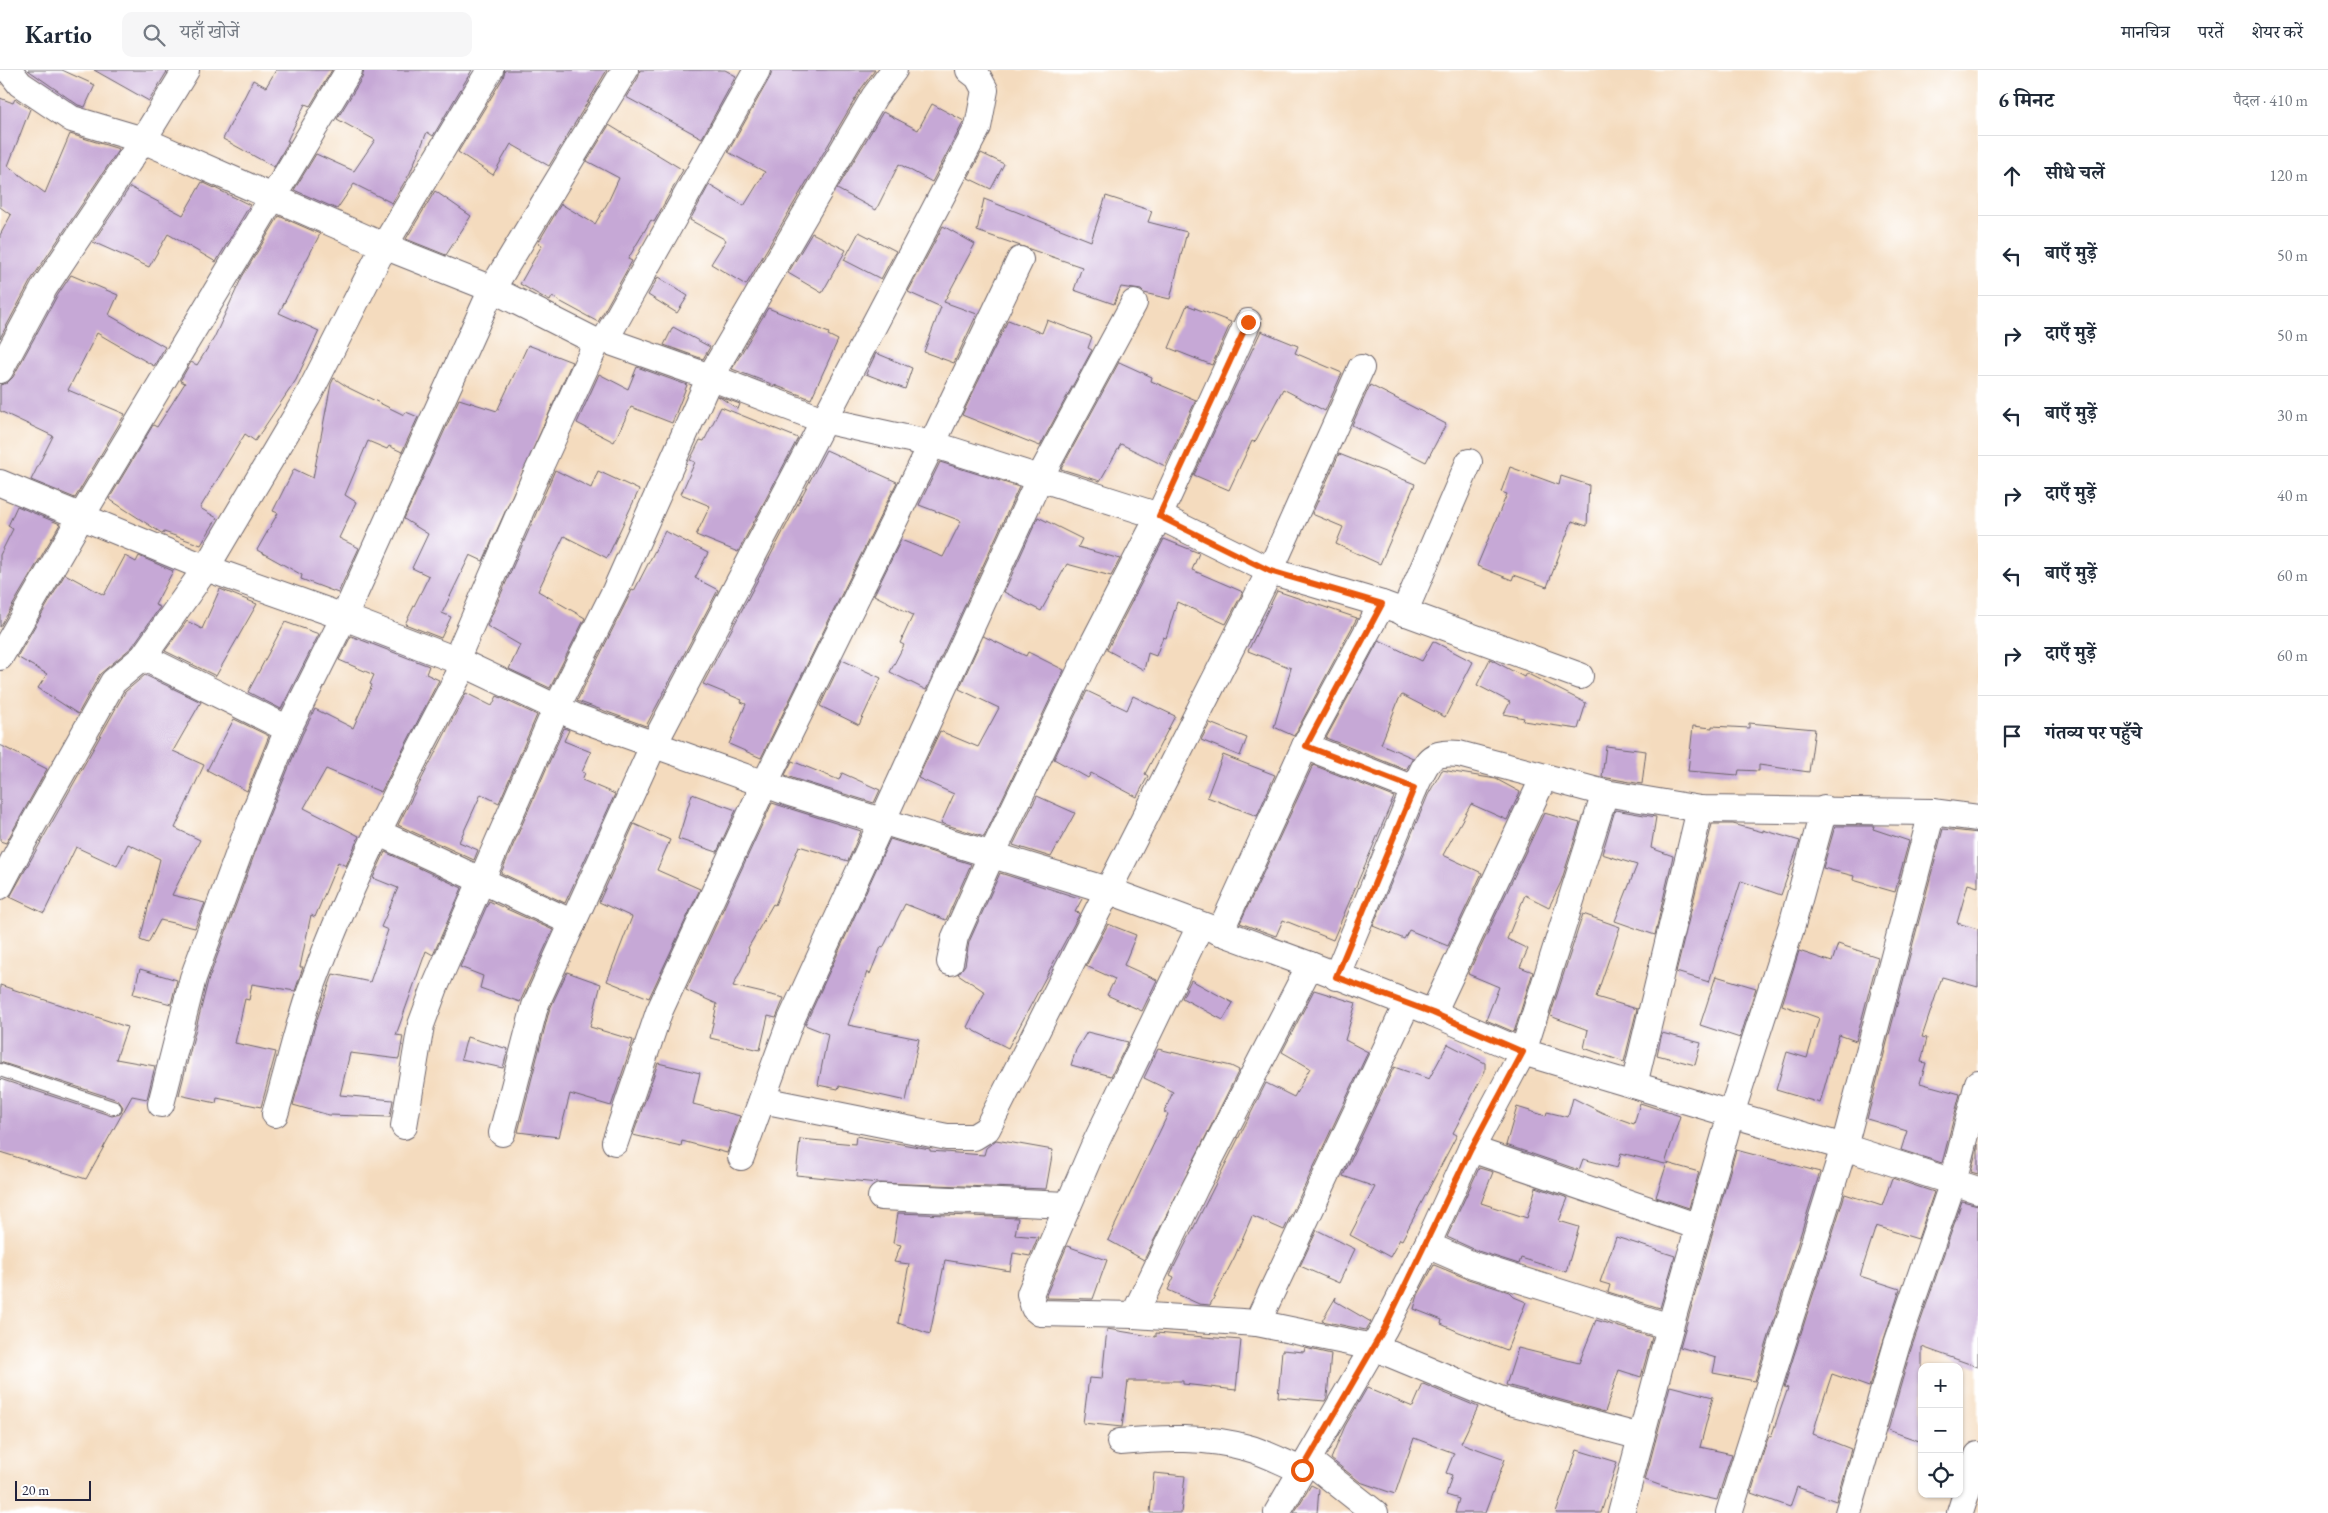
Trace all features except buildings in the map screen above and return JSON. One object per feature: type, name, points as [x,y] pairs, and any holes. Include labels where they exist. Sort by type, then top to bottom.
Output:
[{"type":"street","points":[[10,70],[20,84],[72,119],[143,140],[275,196],[384,246],[492,289],[601,341],[710,377],[823,420],[932,444],[1040,476],[1084,493],[1159,516],[1270,571],[1393,609],[1580,676]]},
{"type":"street","points":[[0,370],[44,288],[143,140],[186,70]]},
{"type":"street","points":[[0,658],[349,70]]},
{"type":"street","points":[[0,886],[113,682],[143,657],[206,568],[308,396],[384,246],[490,70]]},
{"type":"street","points":[[161,1104],[193,978],[250,822],[288,729],[344,617],[492,289],[624,70]]},
{"type":"street","points":[[275,1114],[312,987],[377,832],[460,662],[601,341],[757,70]]},
{"type":"street","points":[[404,1126],[421,1025],[435,986],[556,709],[615,591],[710,377],[874,96],[894,70]]},
{"type":"street","points":[[502,1133],[535,1006],[654,746],[978,126],[985,90],[978,77],[968,70]]},
{"type":"street","points":[[615,1142],[659,1012],[765,783],[932,444],[1020,260]]},
{"type":"street","points":[[741,1157],[790,1020],[1040,476],[1134,303]]},
{"type":"street","points":[[950,962],[955,937],[992,854],[1090,651],[1159,516],[1248,322]]},
{"type":"street","points":[[762,1100],[947,1137],[974,1137],[986,1129],[1270,571],[1361,368]]},
{"type":"street","points":[[1469,462],[1393,609],[1306,746],[1093,1148],[1030,1294],[1034,1308],[1040,1314],[1134,1315],[1257,1323],[1373,1347],[1499,1399],[1641,1437]]},
{"type":"street","points":[[0,483],[206,568],[344,617],[460,662],[556,709],[654,746],[790,793],[1107,890],[1310,965],[1336,977],[1433,1013],[1523,1052],[1844,1147],[1978,1190]]},
{"type":"street","points":[[143,657],[288,729]]},
{"type":"street","points":[[1306,746],[1414,788]]},
{"type":"street","points":[[1336,977],[1414,788],[1430,758],[1442,753],[1458,754],[1605,793],[1700,808],[1932,812],[1978,818]]},
{"type":"street","points":[[1433,1013],[1544,776]]},
{"type":"street","points":[[1277,1513],[1373,1347],[1426,1244],[1471,1149],[1523,1052],[1605,793]]},
{"type":"street","points":[[1634,1085],[1700,808]]},
{"type":"street","points":[[1621,1513],[1698,1227],[1731,1114],[1792,925],[1824,809]]},
{"type":"street","points":[[1729,1513],[1844,1147],[1932,812]]},
{"type":"street","points":[[377,832],[573,922]]},
{"type":"street","points":[[1134,1315],[1195,1188],[1310,965]]},
{"type":"street","points":[[1257,1323],[1407,1004]]},
{"type":"street","points":[[1848,1513],[1897,1344],[1953,1182],[1978,1083]]},
{"type":"street","points":[[1471,1149],[1698,1227]]},
{"type":"street","points":[[881,1197],[1068,1205]]},
{"type":"street","points":[[1426,1244],[1473,1266],[1670,1327]]},
{"type":"street","points":[[1120,1442],[1171,1438],[1217,1442],[1248,1448],[1305,1465],[1375,1513]]},
{"type":"street","points":[[1960,1513],[1978,1454]]},
{"type":"lane","points":[[0,1070],[115,1108]]},
{"type":"route","points":[[1248,322],[1159,516],[1270,571],[1382,604],[1306,746],[1414,788],[1336,977],[1433,1013],[1523,1052],[1471,1149],[1384,1329],[1302,1470]]}]
